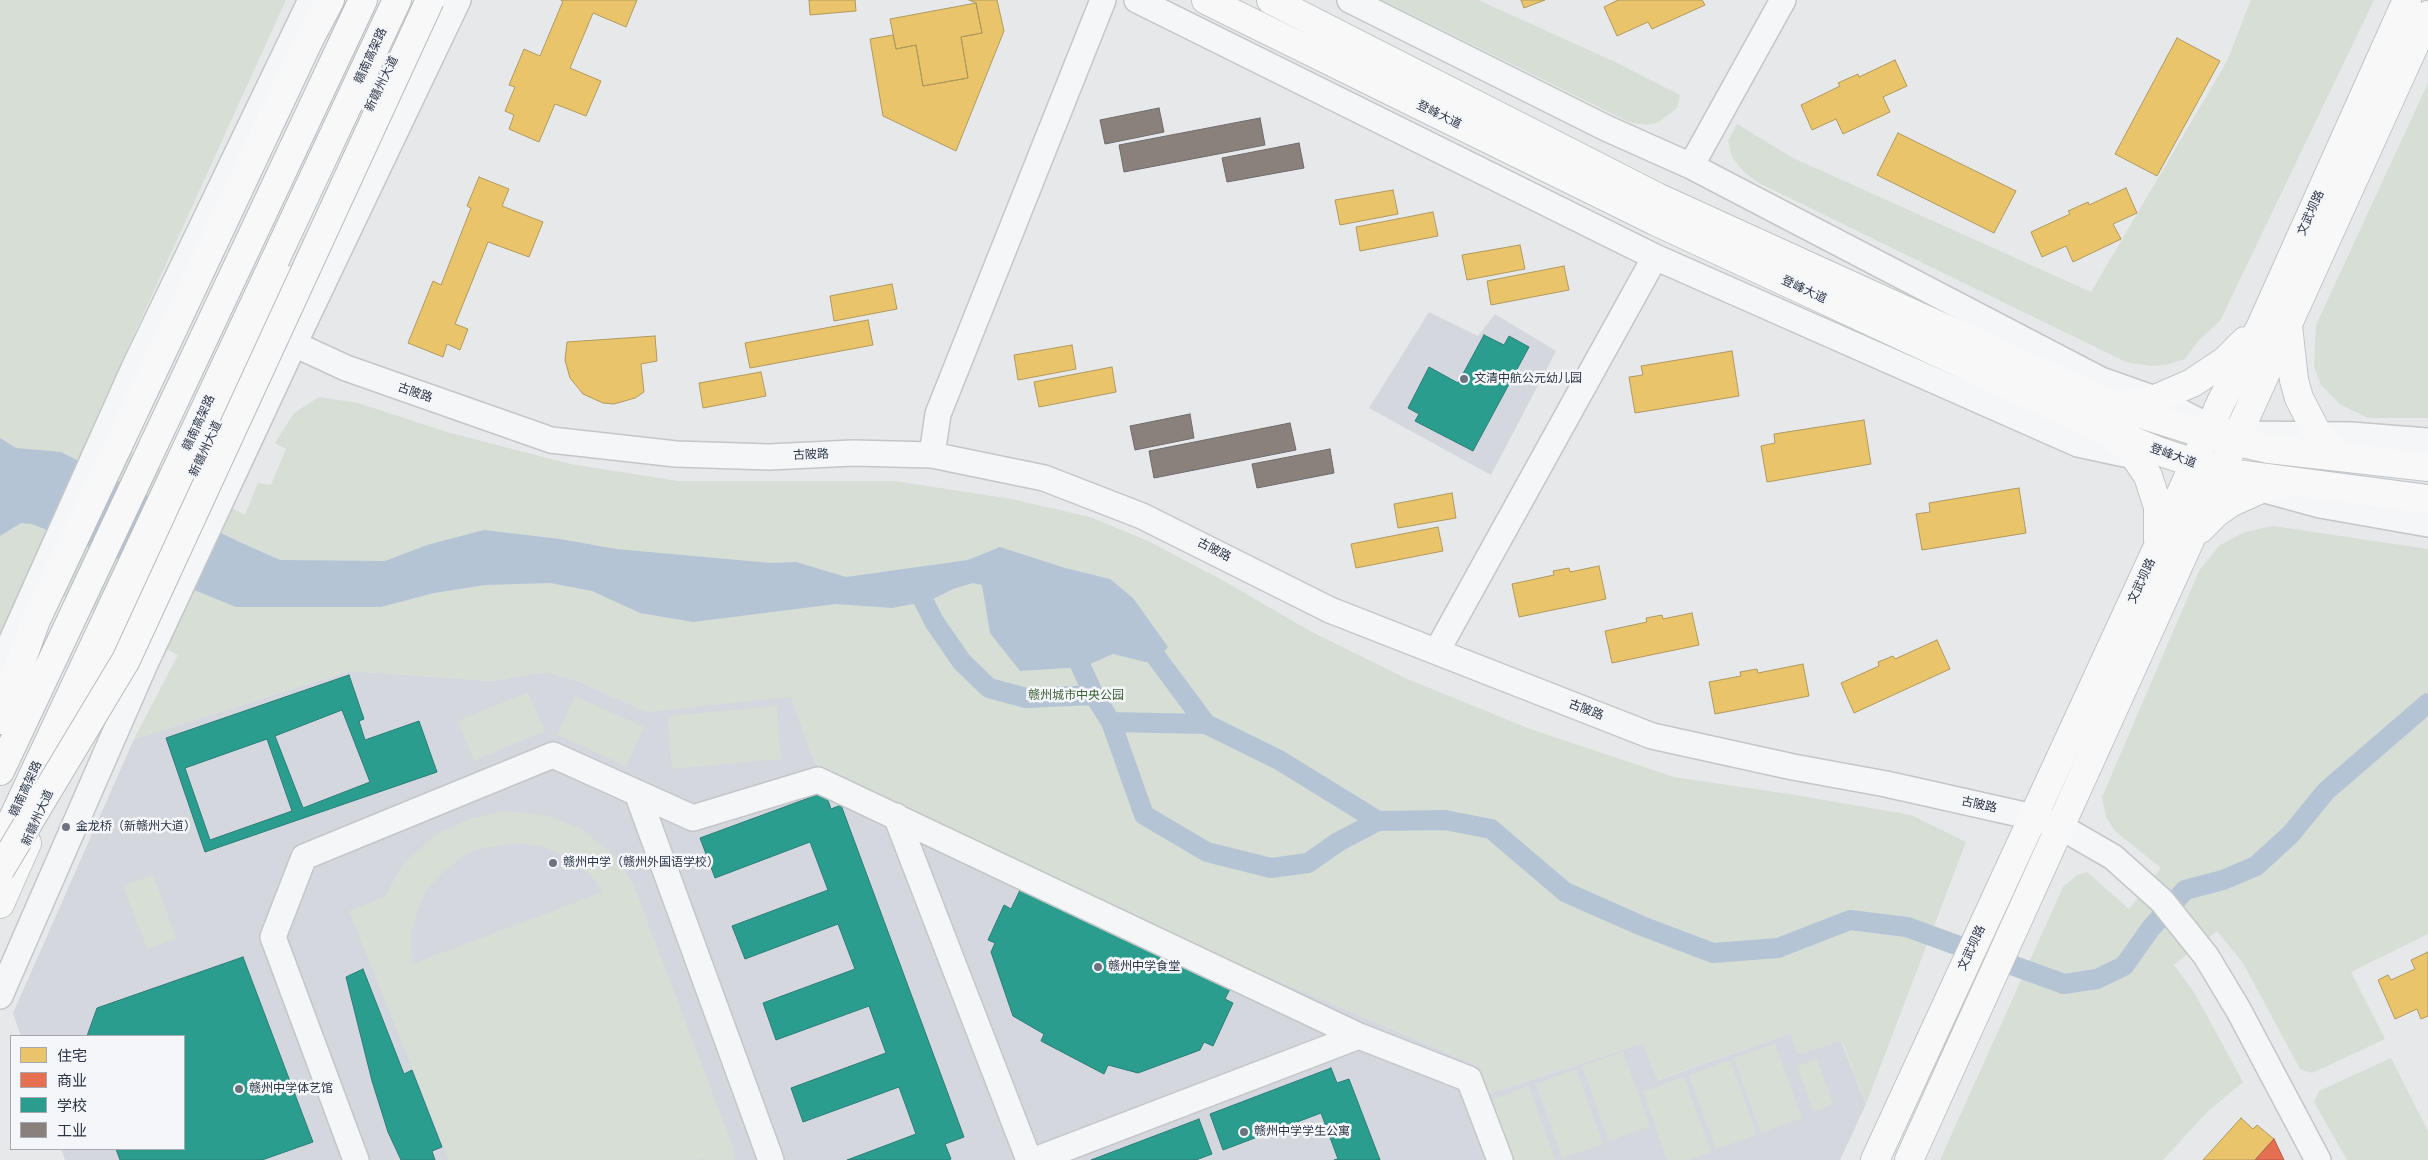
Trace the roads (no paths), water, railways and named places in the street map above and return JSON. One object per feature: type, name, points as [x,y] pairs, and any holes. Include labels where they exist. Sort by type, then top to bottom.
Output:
[{"type":"main road","points":[[0,721],[36,620],[309,40],[330,0]]},
{"type":"main road","points":[[0,721],[36,620],[164,380],[343,0]]},
{"type":"main road","points":[[0,771],[363,0]]},
{"type":"main road","name":"赣南高架路","points":[[0,846],[398,0]]},
{"type":"main road","name":"新赣州大道","points":[[0,904],[111,652],[227,403],[423,0]]},
{"type":"main road","points":[[0,870],[126,660],[430,0]]},
{"type":"main road","name":"登峰大道","points":[[1206,0],[1655,221],[2098,427],[2193,467],[2220,475],[2428,499]]},
{"type":"main road","name":"登峰大道","points":[[1271,0],[1659,198],[2115,406],[2236,437],[2269,448],[2428,467]]},
{"type":"main road","name":"文武坝路","points":[[1875,1160],[2154,555],[2221,402],[2261,326],[2407,0]]},
{"type":"main road","name":"文武坝路","points":[[1909,1160],[2192,540],[2236,437],[2428,15]]},
{"type":"main road","points":[[2115,406],[2155,399],[2192,384],[2225,361],[2261,326]]},
{"type":"main road","points":[[2288,326],[2294,380],[2299,398],[2307,416],[2319,434],[2339,457]]},
{"type":"main road","points":[[2098,427],[2121,442],[2136,457],[2148,476],[2158,507],[2158,539],[2154,555]]},
{"type":"main road","points":[[2192,540],[2216,513],[2230,503],[2261,489],[2277,485],[2310,484]]},
{"type":"street","points":[[0,667],[36,620],[133,370],[311,0]]},
{"type":"street","points":[[0,996],[146,664],[294,344],[458,0]]},
{"type":"street","points":[[932,455],[938,414],[1102,0]]},
{"type":"street","points":[[1137,0],[1655,257],[2078,444],[2193,467]]},
{"type":"street","points":[[1350,0],[1606,128],[1691,166],[2101,380],[2155,399],[2209,431]]},
{"type":"street","points":[[1691,166],[1783,0]]},
{"type":"street","points":[[1436,652],[1655,257]]},
{"type":"street","name":"古陂路","points":[[294,344],[346,368],[551,440],[676,454],[769,457],[853,453],[932,455],[1044,478],[1142,516],[1330,610],[1652,736],[2033,817],[2061,827],[2113,857],[2162,901],[2206,956],[2239,1011],[2318,1160]]},
{"type":"street","points":[[2236,437],[2319,434],[2428,441]]},
{"type":"street","points":[[2220,475],[2261,489],[2320,505],[2428,524]]},
{"type":"street","points":[[356,1160],[273,936],[304,857],[553,755],[693,818]]},
{"type":"street","points":[[652,833],[693,818],[818,780],[1359,1036],[1469,1079],[1500,1160]]},
{"type":"street","points":[[637,793],[771,1160]]},
{"type":"street","points":[[896,816],[1029,1160]]},
{"type":"street","points":[[1035,1160],[1359,1036]]},
{"type":"water","points":[[0,438],[16,448],[61,452],[235,540],[280,560],[385,561],[427,545],[484,530],[560,539],[616,549],[771,563],[796,562],[846,577],[968,560],[1000,547],[1065,568],[1110,579],[1133,598],[1168,647],[1156,661],[1145,662],[1113,654],[1083,667],[1020,671],[990,633],[982,585],[973,583],[953,589],[929,601],[892,608],[836,604],[693,622],[640,613],[592,591],[550,583],[485,585],[434,593],[381,607],[236,607],[32,524],[21,523],[0,536]]},
{"type":"waterway","points":[[918,590],[935,623],[962,662],[989,688],[1026,698],[1094,695]]},
{"type":"waterway","points":[[1070,643],[1094,695],[1111,722],[1144,815],[1207,852],[1271,868],[1308,863],[1338,842],[1378,821],[1445,820],[1491,829],[1565,892],[1642,926],[1713,953],[1778,948],[1850,920],[1907,927],[2064,984],[2097,979],[2124,966],[2151,928],[2185,890],[2223,880],[2256,866],[2291,834],[2326,791],[2428,703]]},
{"type":"waterway","points":[[1137,645],[1151,650],[1206,724]]},
{"type":"waterway","points":[[1111,722],[1206,724],[1279,760],[1378,821]]},
{"type":"place","name":"文清中航公元幼儿园","points":[[1464,379]]},
{"type":"place","name":"金龙桥（新赣州大道）","points":[[66,827]]},
{"type":"place","name":"赣州中学（赣州外国语学校）","points":[[553,863]]},
{"type":"place","name":"赣州中学食堂","points":[[1098,967]]},
{"type":"place","name":"赣州中学体艺馆","points":[[239,1089]]},
{"type":"place","name":"赣州中学学生公寓","points":[[1244,1132]]},
{"type":"park label","name":"赣州城市中央公园","points":[[1076,696]]}]
